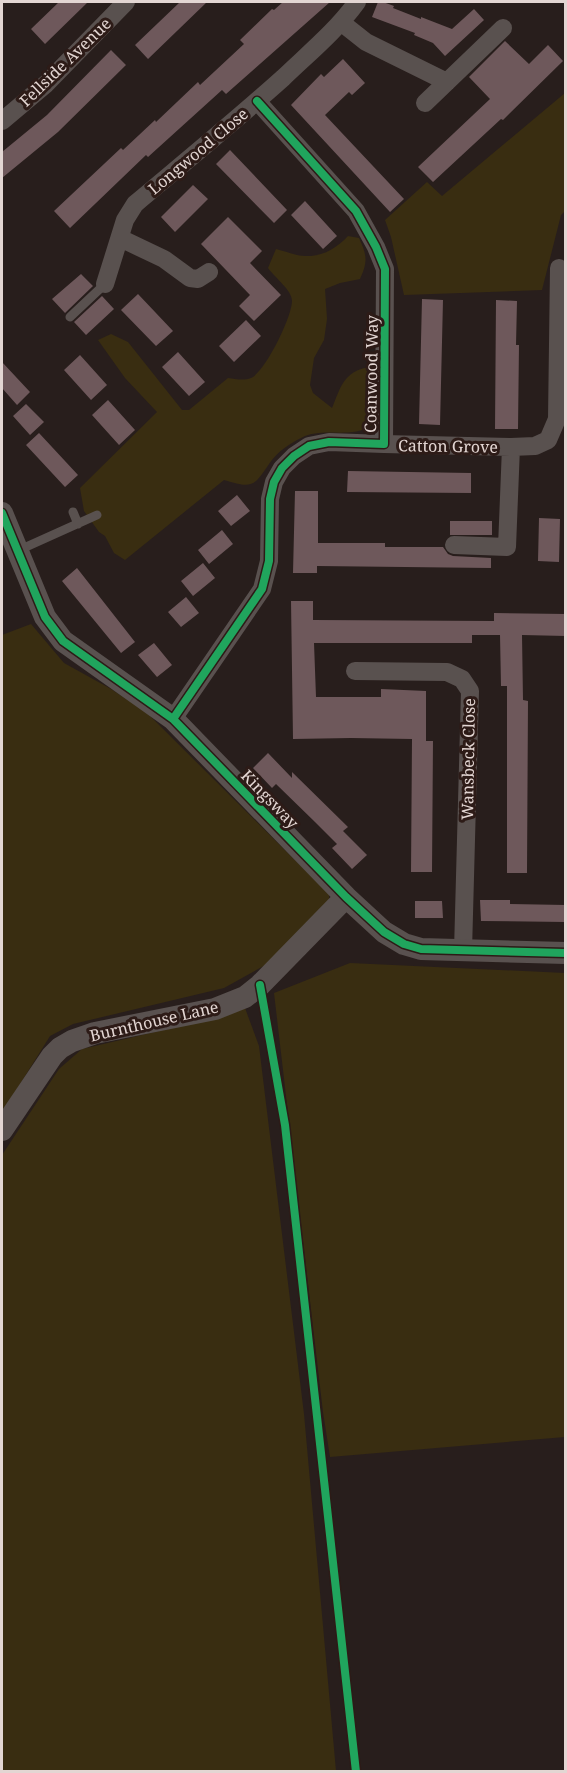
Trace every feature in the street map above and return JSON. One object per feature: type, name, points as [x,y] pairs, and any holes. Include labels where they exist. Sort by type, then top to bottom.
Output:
[{"type":"street","name":"Fellside Avenue","points":[[2,122],[46,84],[126,2]]},
{"type":"street","name":"Longwood Close","points":[[105,284],[125,220],[135,204],[257,101],[342,22],[357,2]]},
{"type":"street","points":[[342,22],[366,42],[447,82]]},
{"type":"street","points":[[425,103],[503,28]]},
{"type":"street","name":"Coanwood Way","points":[[173,719],[262,589],[269,561],[270,499],[274,482],[282,468],[309,446],[329,442],[384,444],[385,269],[356,211],[257,101]]},
{"type":"street","points":[[120,238],[164,259],[190,278],[198,279],[209,272]]},
{"type":"street","name":"Catton Grove","points":[[384,444],[511,447],[535,446],[548,440],[557,419],[559,268]]},
{"type":"street","name":"Catton Grove","points":[[454,545],[507,547],[511,447]]},
{"type":"street","name":"Kingsway","points":[[2,513],[45,617],[63,641],[173,719],[346,897],[384,932],[404,944],[421,949],[566,953]]},
{"type":"street","name":"Wansbeck Close","points":[[355,670],[447,672],[462,679],[470,691],[463,951]]},
{"type":"street","name":"Burnthouse Lane","points":[[2,1130],[48,1061],[60,1048],[95,1033],[203,1011],[245,997],[260,985],[346,897]]},
{"type":"lane","name":"Longwood Close","points":[[70,318],[105,284]]},
{"type":"lane","points":[[73,512],[78,524]]},
{"type":"lane","points":[[17,551],[97,515]]},
{"type":"shaded area","points":[[565,93],[565,211],[561,215],[542,290],[404,295],[385,220],[427,182],[442,196]]},
{"type":"shaded area","points":[[348,236],[359,238],[365,254],[364,268],[360,279],[325,289],[327,319],[324,340],[314,358],[310,385],[313,393],[332,408],[348,377],[360,369],[369,367],[378,397],[372,425],[355,432],[319,433],[301,438],[279,452],[252,484],[224,480],[125,560],[114,553],[105,536],[99,532],[84,511],[80,488],[157,412],[125,378],[98,340],[111,334],[128,342],[182,410],[189,410],[228,378],[240,380],[257,374],[277,343],[288,319],[292,301],[286,288],[268,268],[276,249],[302,256],[317,255],[334,248]]},
{"type":"shaded area","points":[[31,624],[64,663],[146,712],[329,894],[329,901],[269,963],[224,988],[73,1024],[50,1036],[2,1113],[2,635]]},
{"type":"shaded area","points":[[350,963],[565,973],[565,1437],[330,1457],[274,993]]},
{"type":"shaded area","points":[[245,1008],[259,1046],[304,1414],[336,1771],[2,1772],[2,1155],[59,1069],[82,1049],[215,1018]]},
{"type":"building","points":[[59,2],[88,2],[45,44],[31,29]]},
{"type":"building","points":[[180,2],[207,2],[148,59],[135,45]]},
{"type":"building","points":[[283,2],[330,2],[226,94],[222,90],[148,157],[146,155],[70,228],[54,211],[121,148],[123,150],[155,120],[156,122],[198,82],[200,85],[244,44],[240,40],[272,9],[274,10]]},
{"type":"building","points":[[378,2],[452,29],[474,9],[484,20],[445,56],[433,43],[414,35],[415,33],[372,17]]},
{"type":"building","points":[[505,41],[529,64],[548,45],[563,61],[503,120],[501,119],[433,182],[418,167],[490,99],[469,77]]},
{"type":"building","points":[[111,50],[126,65],[58,132],[2,178],[2,152],[47,115]]},
{"type":"building","points":[[343,59],[365,83],[352,95],[349,92],[325,115],[404,199],[390,212],[291,105],[321,74],[324,77]]},
{"type":"building","points":[[230,150],[287,210],[274,223],[216,164]]},
{"type":"building","points":[[193,185],[208,199],[175,232],[161,217]]},
{"type":"building","points":[[305,201],[337,236],[323,249],[291,215]]},
{"type":"building","points":[[228,217],[262,251],[250,263],[281,295],[254,321],[239,306],[250,295],[201,244]]},
{"type":"building","points":[[81,274],[93,286],[65,313],[52,299]]},
{"type":"building","points":[[138,294],[173,331],[156,346],[121,310]]},
{"type":"building","points":[[102,296],[114,309],[86,335],[74,322]]},
{"type":"building","points":[[422,299],[443,300],[440,425],[419,424]]},
{"type":"building","points":[[496,300],[517,301],[518,429],[495,429]]},
{"type":"building","points":[[246,320],[261,336],[234,362],[219,346]]},
{"type":"building","points":[[178,352],[205,382],[189,396],[162,367]]},
{"type":"building","points":[[80,355],[107,385],[91,400],[64,370]]},
{"type":"building","points":[[2,362],[30,392],[17,405],[2,388]]},
{"type":"building","points":[[108,400],[135,430],[119,445],[92,415]]},
{"type":"building","points":[[26,404],[44,422],[30,435],[13,416]]},
{"type":"building","points":[[39,433],[78,475],[65,487],[26,445]]},
{"type":"building","points":[[348,471],[471,473],[471,493],[347,492]]},
{"type":"building","points":[[295,491],[318,491],[318,543],[385,543],[385,547],[443,547],[448,554],[453,556],[491,558],[491,568],[317,566],[317,573],[293,573]]},
{"type":"building","points":[[237,495],[250,511],[231,526],[218,511]]},
{"type":"building","points":[[539,518],[560,519],[559,562],[538,561]]},
{"type":"building","points":[[450,521],[492,521],[492,535],[450,535]]},
{"type":"building","points":[[222,530],[233,544],[209,564],[198,550]]},
{"type":"building","points":[[203,563],[215,578],[193,596],[181,581]]},
{"type":"building","points":[[77,568],[135,642],[121,653],[62,581]]},
{"type":"building","points":[[186,597],[199,613],[181,627],[168,612]]},
{"type":"building","points":[[291,601],[313,601],[313,620],[494,621],[494,613],[566,614],[566,636],[522,635],[523,700],[528,701],[527,873],[507,873],[507,686],[501,686],[500,635],[472,635],[472,643],[314,643],[316,697],[381,697],[381,689],[426,691],[426,741],[433,741],[432,872],[411,872],[412,739],[293,739]]},
{"type":"building","points":[[154,643],[172,665],[157,677],[138,655]]},
{"type":"building","points":[[268,753],[292,778],[292,772],[348,827],[343,831],[367,855],[352,869],[332,848],[337,844],[276,784],[272,788],[253,768]]},
{"type":"building","points":[[480,900],[510,900],[510,904],[566,905],[566,922],[481,921]]},
{"type":"building","points":[[415,901],[442,901],[443,918],[415,918]]},
{"type":"cycle path","points":[[173,719],[262,589],[269,561],[270,499],[274,482],[282,468],[309,446],[329,442],[384,444],[385,269],[356,211],[257,101]]},
{"type":"cycle path","points":[[2,513],[45,617],[63,641],[173,719],[346,897],[384,932],[404,944],[421,949],[566,953]]},
{"type":"cycle path","points":[[260,985],[285,1125],[356,1772]]}]
